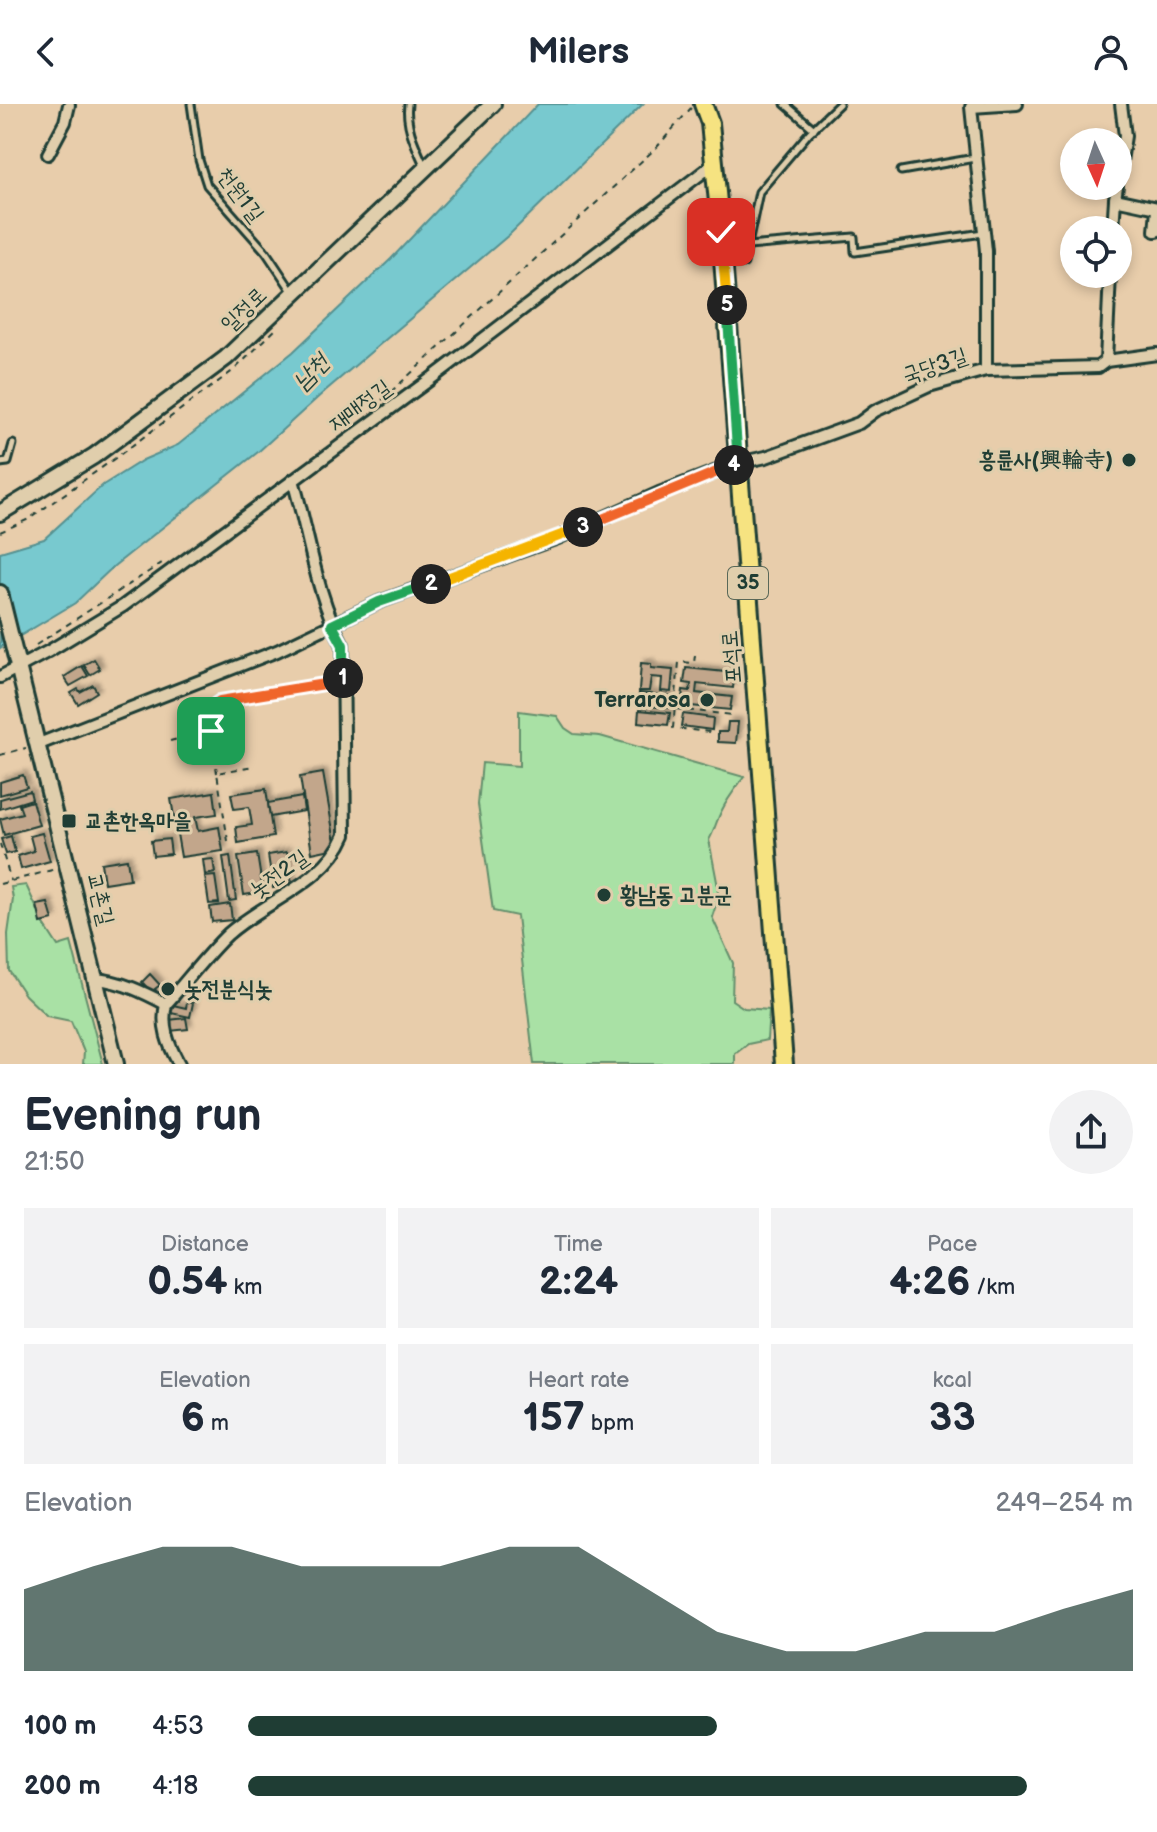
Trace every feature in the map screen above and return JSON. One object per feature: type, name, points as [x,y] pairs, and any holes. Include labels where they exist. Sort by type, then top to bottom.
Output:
[{"type":"main road","name":"포석로","points":[[704,106],[715,163],[724,265],[784,1064]]},
{"type":"street","points":[[48,154],[65,122],[68,104]]},
{"type":"street","name":"일정로","points":[[0,513],[94,456],[226,358],[493,104]]},
{"type":"street","points":[[986,370],[984,232],[971,106],[1017,104]]},
{"type":"street","points":[[1121,104],[1124,128]]},
{"type":"street","name":"재매정길","points":[[0,677],[17,662],[123,606],[715,163]]},
{"type":"street","points":[[1119,200],[1157,209],[1156,231]]},
{"type":"street","points":[[1106,361],[1109,288]]},
{"type":"street","name":"국당3길","points":[[39,744],[277,651],[379,602],[558,538],[659,493],[738,463],[766,457],[859,423],[875,411],[929,386],[986,370],[1098,367],[1106,361],[1157,354]]},
{"type":"street","name":"놋전2길","points":[[166,1004],[228,934],[324,868],[338,851],[345,835],[343,645],[332,625],[293,480]]},
{"type":"street","name":"교촌길","points":[[0,593],[116,1064]]},
{"type":"street","points":[[97,979],[115,981],[166,1004],[163,1018],[166,1036],[179,1064]]},
{"type":"lane","name":"천원1길","points":[[191,104],[199,160],[207,185],[266,252],[293,293]]},
{"type":"lane","points":[[408,104],[413,141],[425,168]]},
{"type":"lane","points":[[785,104],[814,129]]},
{"type":"lane","points":[[724,265],[744,263],[759,192],[839,104]]},
{"type":"lane","points":[[901,171],[976,157]]},
{"type":"lane","points":[[748,246],[854,237],[855,252],[984,232]]},
{"type":"lane","points":[[0,463],[8,462],[13,444]]},
{"type":"path","points":[[375,407],[704,106]]},
{"type":"path","points":[[17,662],[170,558]]},
{"type":"path","points":[[695,655],[694,663],[679,662],[673,728],[710,732]]},
{"type":"path","points":[[228,841],[211,731],[210,710],[213,705],[220,701],[343,681]]},
{"type":"path","points":[[675,709],[732,715]]},
{"type":"path","points":[[170,741],[211,731]]},
{"type":"path","points":[[0,755],[39,744]]},
{"type":"path","points":[[217,773],[253,766]]},
{"type":"path","points":[[0,844],[11,881]]},
{"type":"path","points":[[0,884],[69,865]]},
{"type":"green space","name":"황남동 고분군","points":[[519,711],[557,716],[565,728],[574,734],[600,736],[744,777],[724,806],[709,840],[718,887],[712,917],[733,963],[732,1000],[744,1008],[769,1010],[767,1040],[748,1044],[735,1054],[735,1064],[534,1064],[517,916],[493,911],[478,804],[482,763],[519,766]]},
{"type":"green space","points":[[26,885],[58,946],[71,942],[103,1064],[83,1064],[84,1052],[71,1021],[47,1016],[25,995],[9,971],[11,887]]},
{"type":"water","name":"남천","points":[[538,104],[643,104],[510,234],[258,452],[114,566],[75,603],[0,648],[0,552],[44,539],[103,485],[143,460],[178,445],[293,352],[391,259]]},
{"type":"building","points":[[94,659],[100,669],[90,675],[84,665]]},
{"type":"building","points":[[641,663],[651,664],[651,668],[673,670],[671,692],[661,691],[662,678],[651,677],[649,691],[639,691]]},
{"type":"building","points":[[82,666],[88,676],[70,686],[64,677]]},
{"type":"building","points":[[686,668],[735,673],[733,688],[697,684],[696,693],[732,697],[730,710],[681,705],[683,690],[690,691],[691,684],[684,683]]},
{"type":"building","points":[[93,685],[97,692],[78,704],[71,693]]},
{"type":"building","points":[[639,693],[670,696],[669,708],[638,705]]},
{"type":"building","points":[[639,710],[670,713],[668,725],[638,722]]},
{"type":"building","points":[[683,714],[713,718],[712,730],[681,726]]},
{"type":"building","points":[[728,722],[738,722],[736,743],[718,742],[718,732],[727,732]]},
{"type":"building","points":[[323,773],[336,848],[312,853],[300,777]]},
{"type":"building","points":[[23,775],[27,787],[0,795],[0,782]]},
{"type":"building","points":[[266,789],[273,837],[238,843],[236,827],[252,825],[249,807],[234,809],[231,794]]},
{"type":"building","points":[[30,791],[32,799],[0,809],[0,799]]},
{"type":"building","points":[[214,792],[217,814],[195,817],[198,831],[219,827],[223,851],[181,857],[171,799]]},
{"type":"building","points":[[302,797],[304,811],[270,817],[268,803]]},
{"type":"building","points":[[32,801],[39,825],[4,835],[0,819],[22,813],[19,805]]},
{"type":"building","points":[[42,833],[50,861],[21,869],[18,856],[34,851],[30,836]]},
{"type":"building","points":[[11,836],[15,852],[6,854],[1,839]]},
{"type":"building","points":[[169,839],[171,854],[153,856],[151,841]]},
{"type":"building","points":[[287,852],[292,885],[273,888],[268,855]]},
{"type":"building","points":[[257,854],[263,892],[244,895],[238,857]]},
{"type":"building","points":[[230,856],[236,900],[229,901],[223,857]]},
{"type":"building","points":[[127,859],[130,879],[104,883],[101,863]]},
{"type":"building","points":[[213,859],[215,873],[205,875],[203,860]]},
{"type":"building","points":[[215,876],[219,903],[209,904],[205,877]]},
{"type":"building","points":[[48,903],[53,920],[41,923],[37,905]]},
{"type":"building","points":[[230,904],[232,920],[212,922],[210,907]]},
{"type":"building","points":[[150,974],[160,985],[155,989],[159,994],[156,997],[142,982]]},
{"type":"building","points":[[187,1002],[193,1003],[190,1017],[171,1013],[173,1005],[186,1008]]},
{"type":"building","points":[[186,1018],[188,1029],[170,1031],[169,1020]]},
{"type":"place","name":"흥륜사(興輪寺)","points":[[1129,460]]},
{"type":"place","name":"Terrarosa","points":[[707,700]]},
{"type":"place","name":"교촌한옥마을","points":[[69,821]]},
{"type":"place","name":"황남동 고분군","points":[[604,895]]},
{"type":"place","name":"놋전분식놋","points":[[168,989]]},
{"type":"route","points":[[211,731],[210,710],[220,701],[343,681],[343,645],[332,625],[379,602],[558,538],[659,493],[738,463],[721,232]]}]
